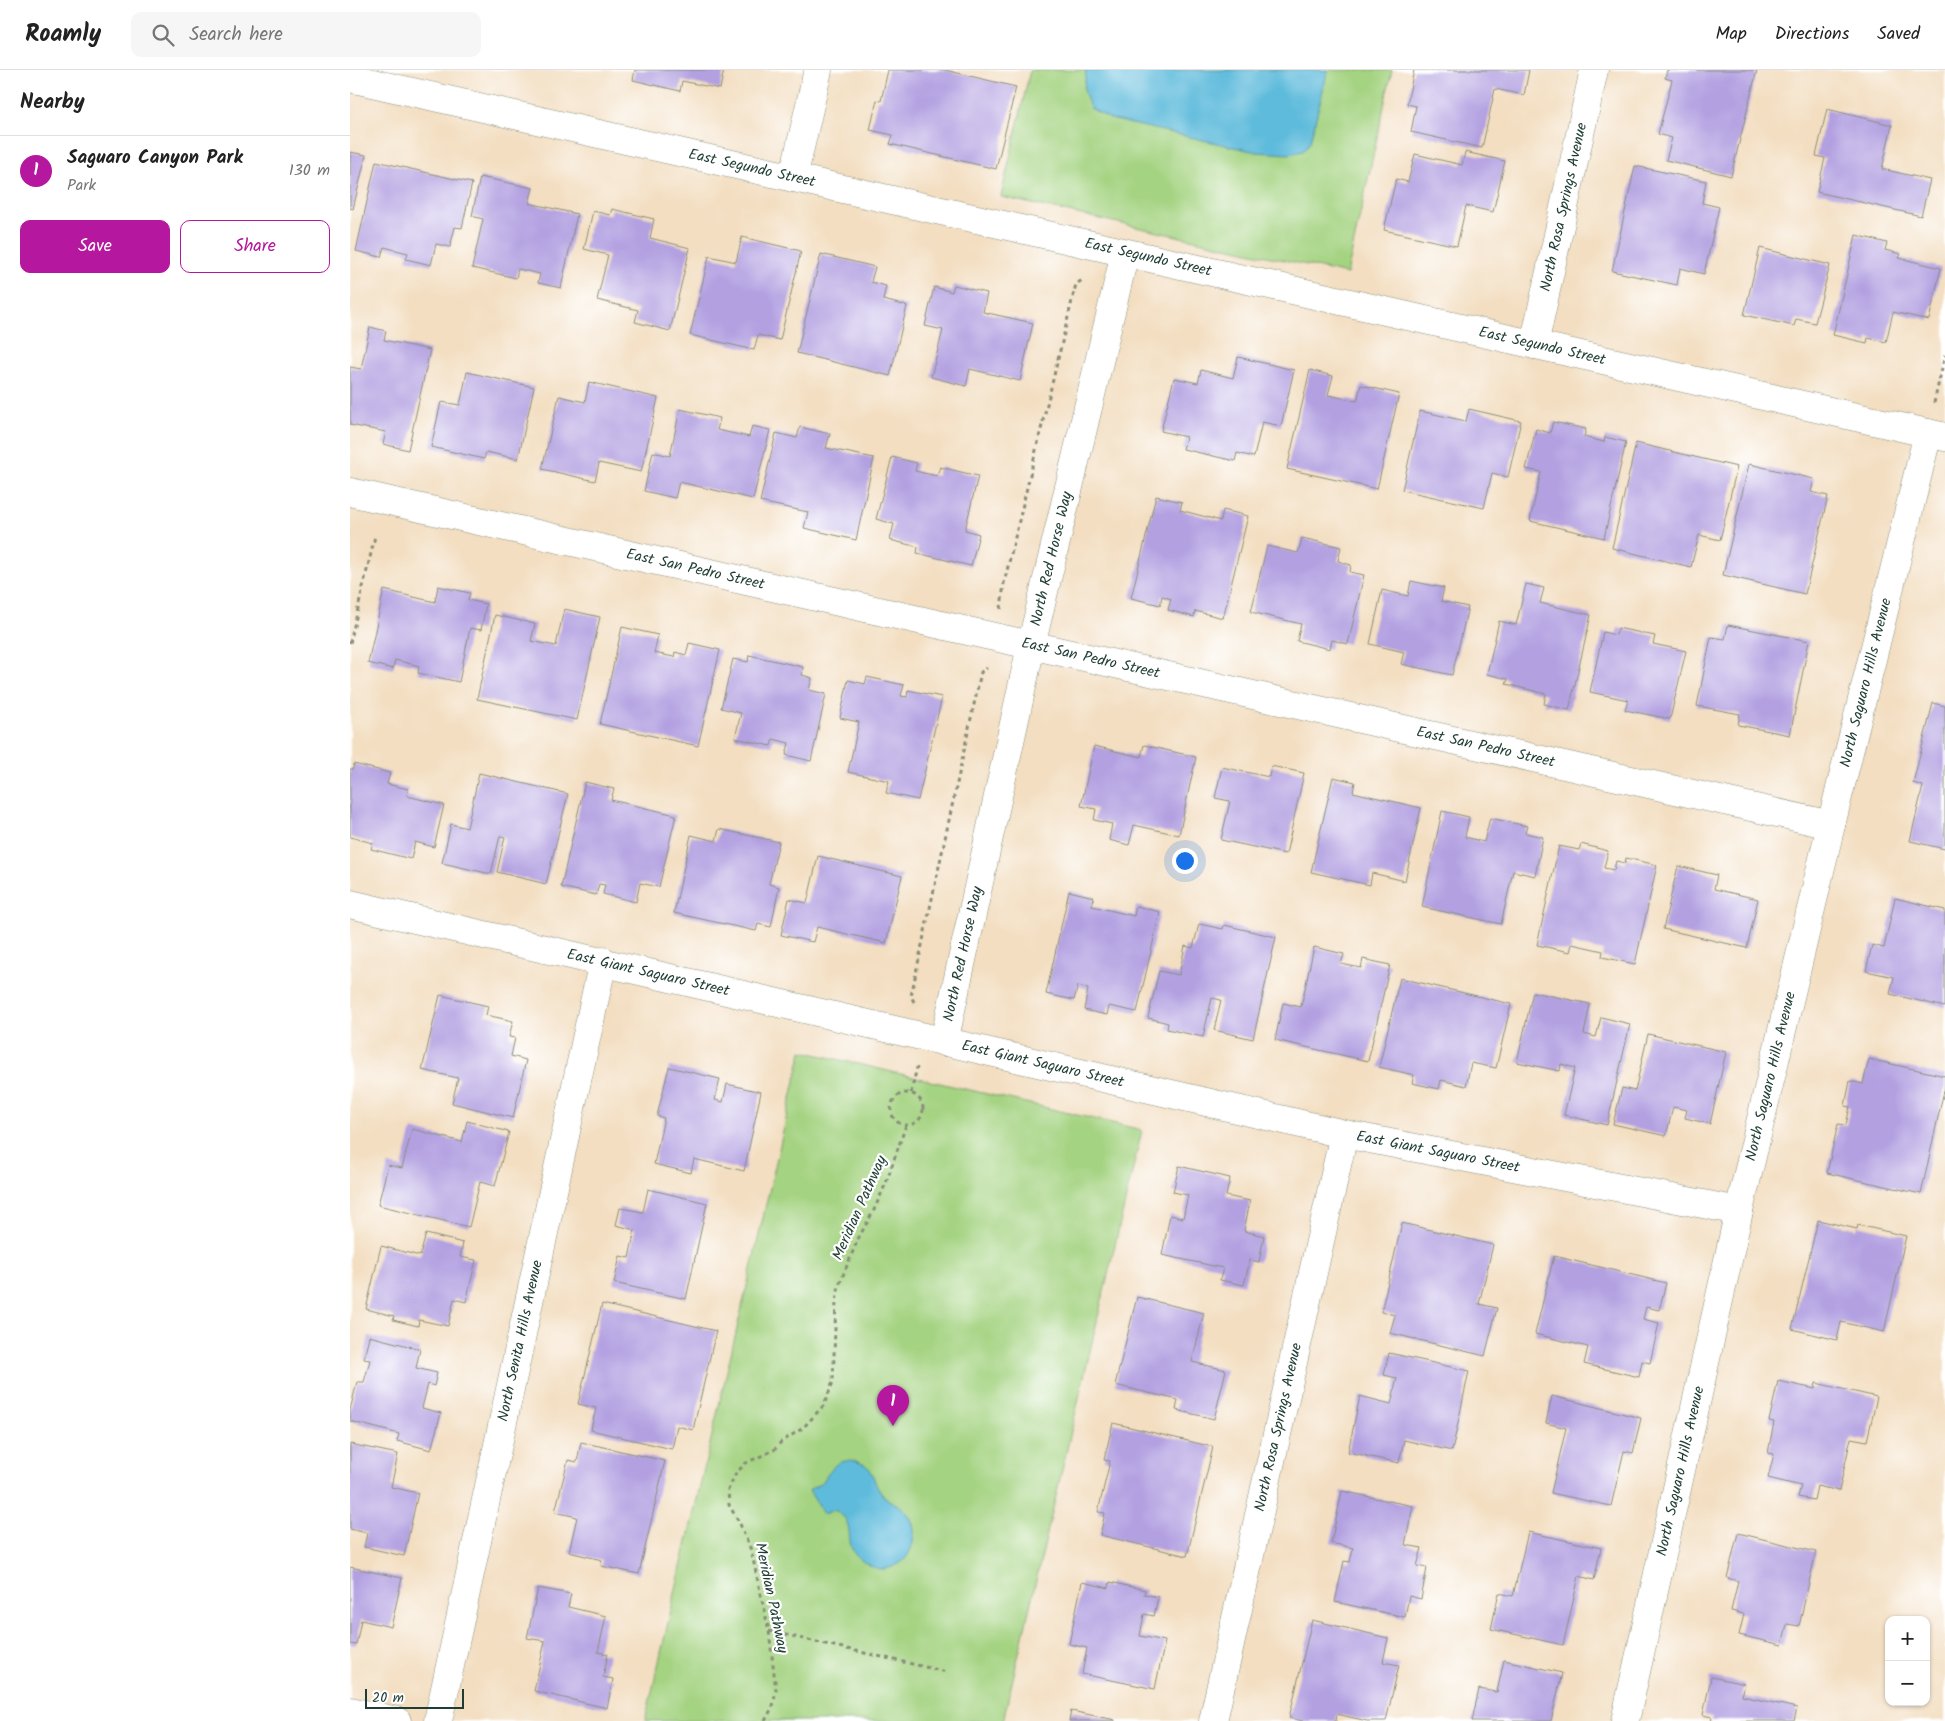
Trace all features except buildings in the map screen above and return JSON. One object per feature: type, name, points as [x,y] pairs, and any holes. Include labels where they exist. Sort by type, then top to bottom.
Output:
[{"type":"street","points":[[794,178],[818,70]]},
{"type":"street","name":"North Rosa Springs Avenue","points":[[1534,345],[1594,70]]},
{"type":"street","name":"East Segundo Street","points":[[350,78],[1936,435]]},
{"type":"street","name":"North Red Horse Way","points":[[944,1042],[1031,646],[1125,253]]},
{"type":"street","name":"North Saguaro Hills Avenue","points":[[1625,1721],[1739,1211],[1831,825],[1936,435]]},
{"type":"street","name":"East San Pedro Street","points":[[350,492],[1831,825]]},
{"type":"street","name":"East Giant Saguaro Street","points":[[350,904],[603,961],[1344,1134],[1739,1211]]},
{"type":"street","name":"North Senita Hills Avenue","points":[[438,1721],[603,961]]},
{"type":"street","name":"North Rosa Springs Avenue","points":[[1213,1721],[1344,1134]]},
{"type":"street","points":[[350,1711],[397,1721]]},
{"type":"path","points":[[1001,609],[1004,582],[1076,284],[1084,279]]},
{"type":"path","points":[[1936,435],[1945,355]]},
{"type":"path","points":[[350,643],[375,536]]},
{"type":"path","points":[[914,1002],[911,996],[981,672],[989,666]]},
{"type":"path","points":[[911,1093],[917,1066]]},
{"type":"path","points":[[903,1093],[911,1093],[917,1096],[923,1110],[921,1118],[914,1125],[898,1123],[892,1114],[892,1104],[896,1097],[903,1093]]},
{"type":"path","name":"Meridian Pathway","points":[[765,1721],[773,1706],[776,1690],[769,1631],[751,1550],[740,1524],[728,1505],[728,1490],[736,1474],[746,1463],[774,1450],[781,1442],[803,1428],[824,1405],[833,1382],[836,1302],[839,1284],[858,1239],[886,1183],[906,1125]]},
{"type":"path","points":[[769,1631],[947,1672]]},
{"type":"green space","points":[[1030,70],[1392,70],[1347,274],[1001,197]]},
{"type":"green space","points":[[802,1051],[1142,1130],[1003,1721],[645,1721]]},
{"type":"water","points":[[1086,70],[1328,70],[1310,142],[1303,151],[1289,154],[1256,152],[1110,119],[1090,108],[1084,90]]},
{"type":"water","points":[[851,1460],[870,1469],[882,1494],[906,1512],[913,1523],[914,1536],[911,1549],[904,1561],[893,1567],[882,1569],[872,1567],[856,1556],[850,1542],[849,1528],[842,1515],[834,1510],[823,1514],[809,1490],[822,1482],[836,1464]]},
{"type":"place","name":"Saguaro Canyon Park","points":[[893,1426]]}]
